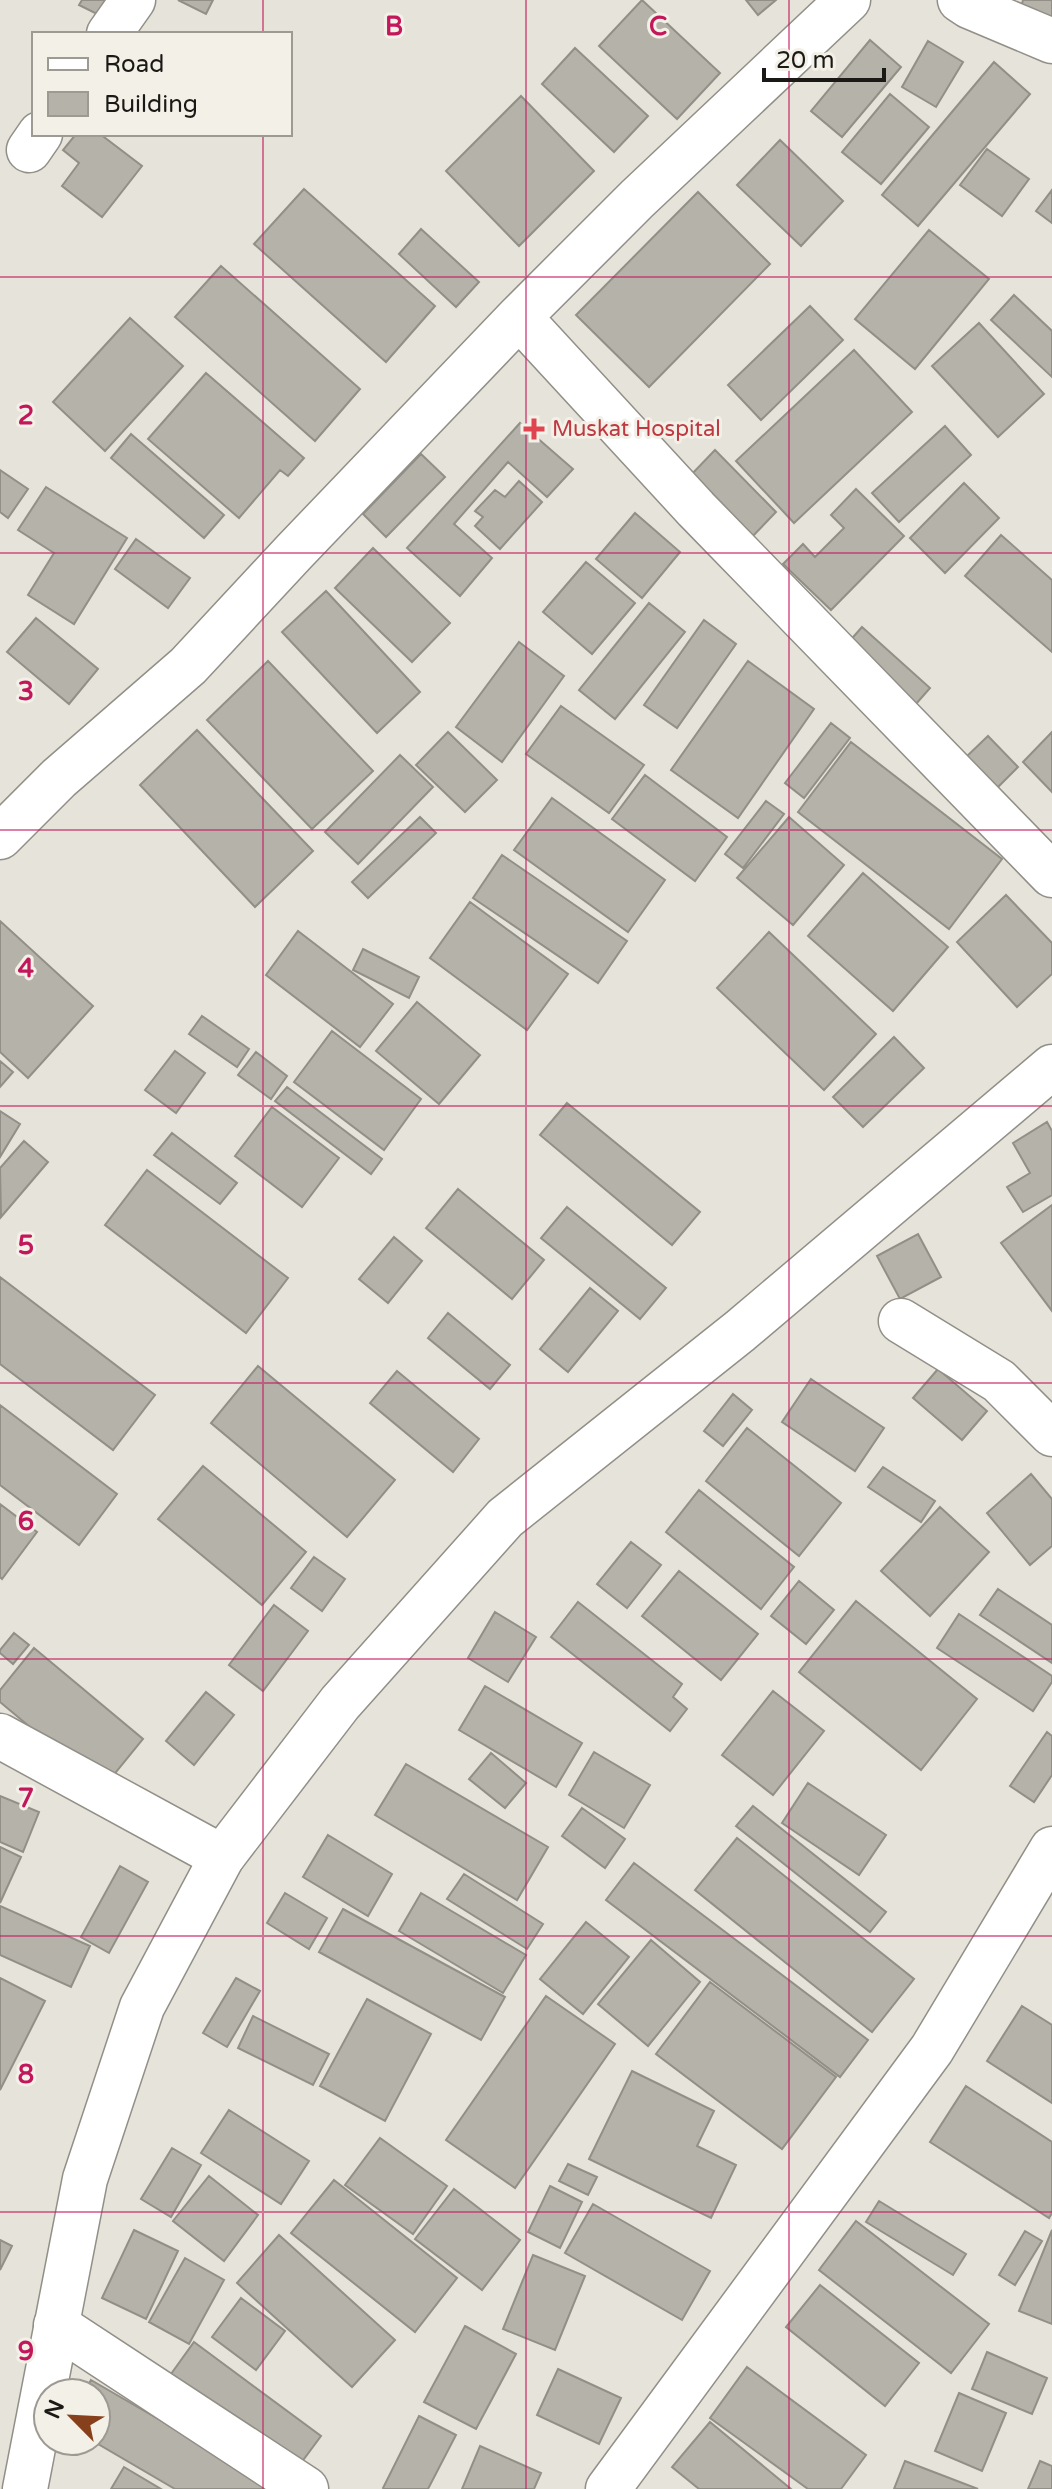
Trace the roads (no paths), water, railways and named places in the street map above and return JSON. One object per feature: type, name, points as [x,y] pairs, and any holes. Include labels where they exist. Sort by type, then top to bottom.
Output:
[{"type":"street","points":[[110,32],[133,0]]},
{"type":"street","points":[[0,837],[59,778],[188,666],[519,317],[637,199],[848,0]]},
{"type":"street","points":[[960,0],[1052,41]]},
{"type":"street","points":[[519,317],[696,509],[1052,875]]},
{"type":"street","points":[[25,2489],[85,2179],[142,2007],[222,1857],[340,1703],[505,1518],[740,1331],[1052,1067]]},
{"type":"street","points":[[901,1321],[999,1381],[1052,1434]]},
{"type":"street","points":[[0,1736],[222,1857]]},
{"type":"street","points":[[608,2489],[932,2049],[1052,1849]]},
{"type":"street","points":[[56,2325],[306,2489]]},
{"type":"place","name":"Muskat Hospital","points":[[534,429]]}]
